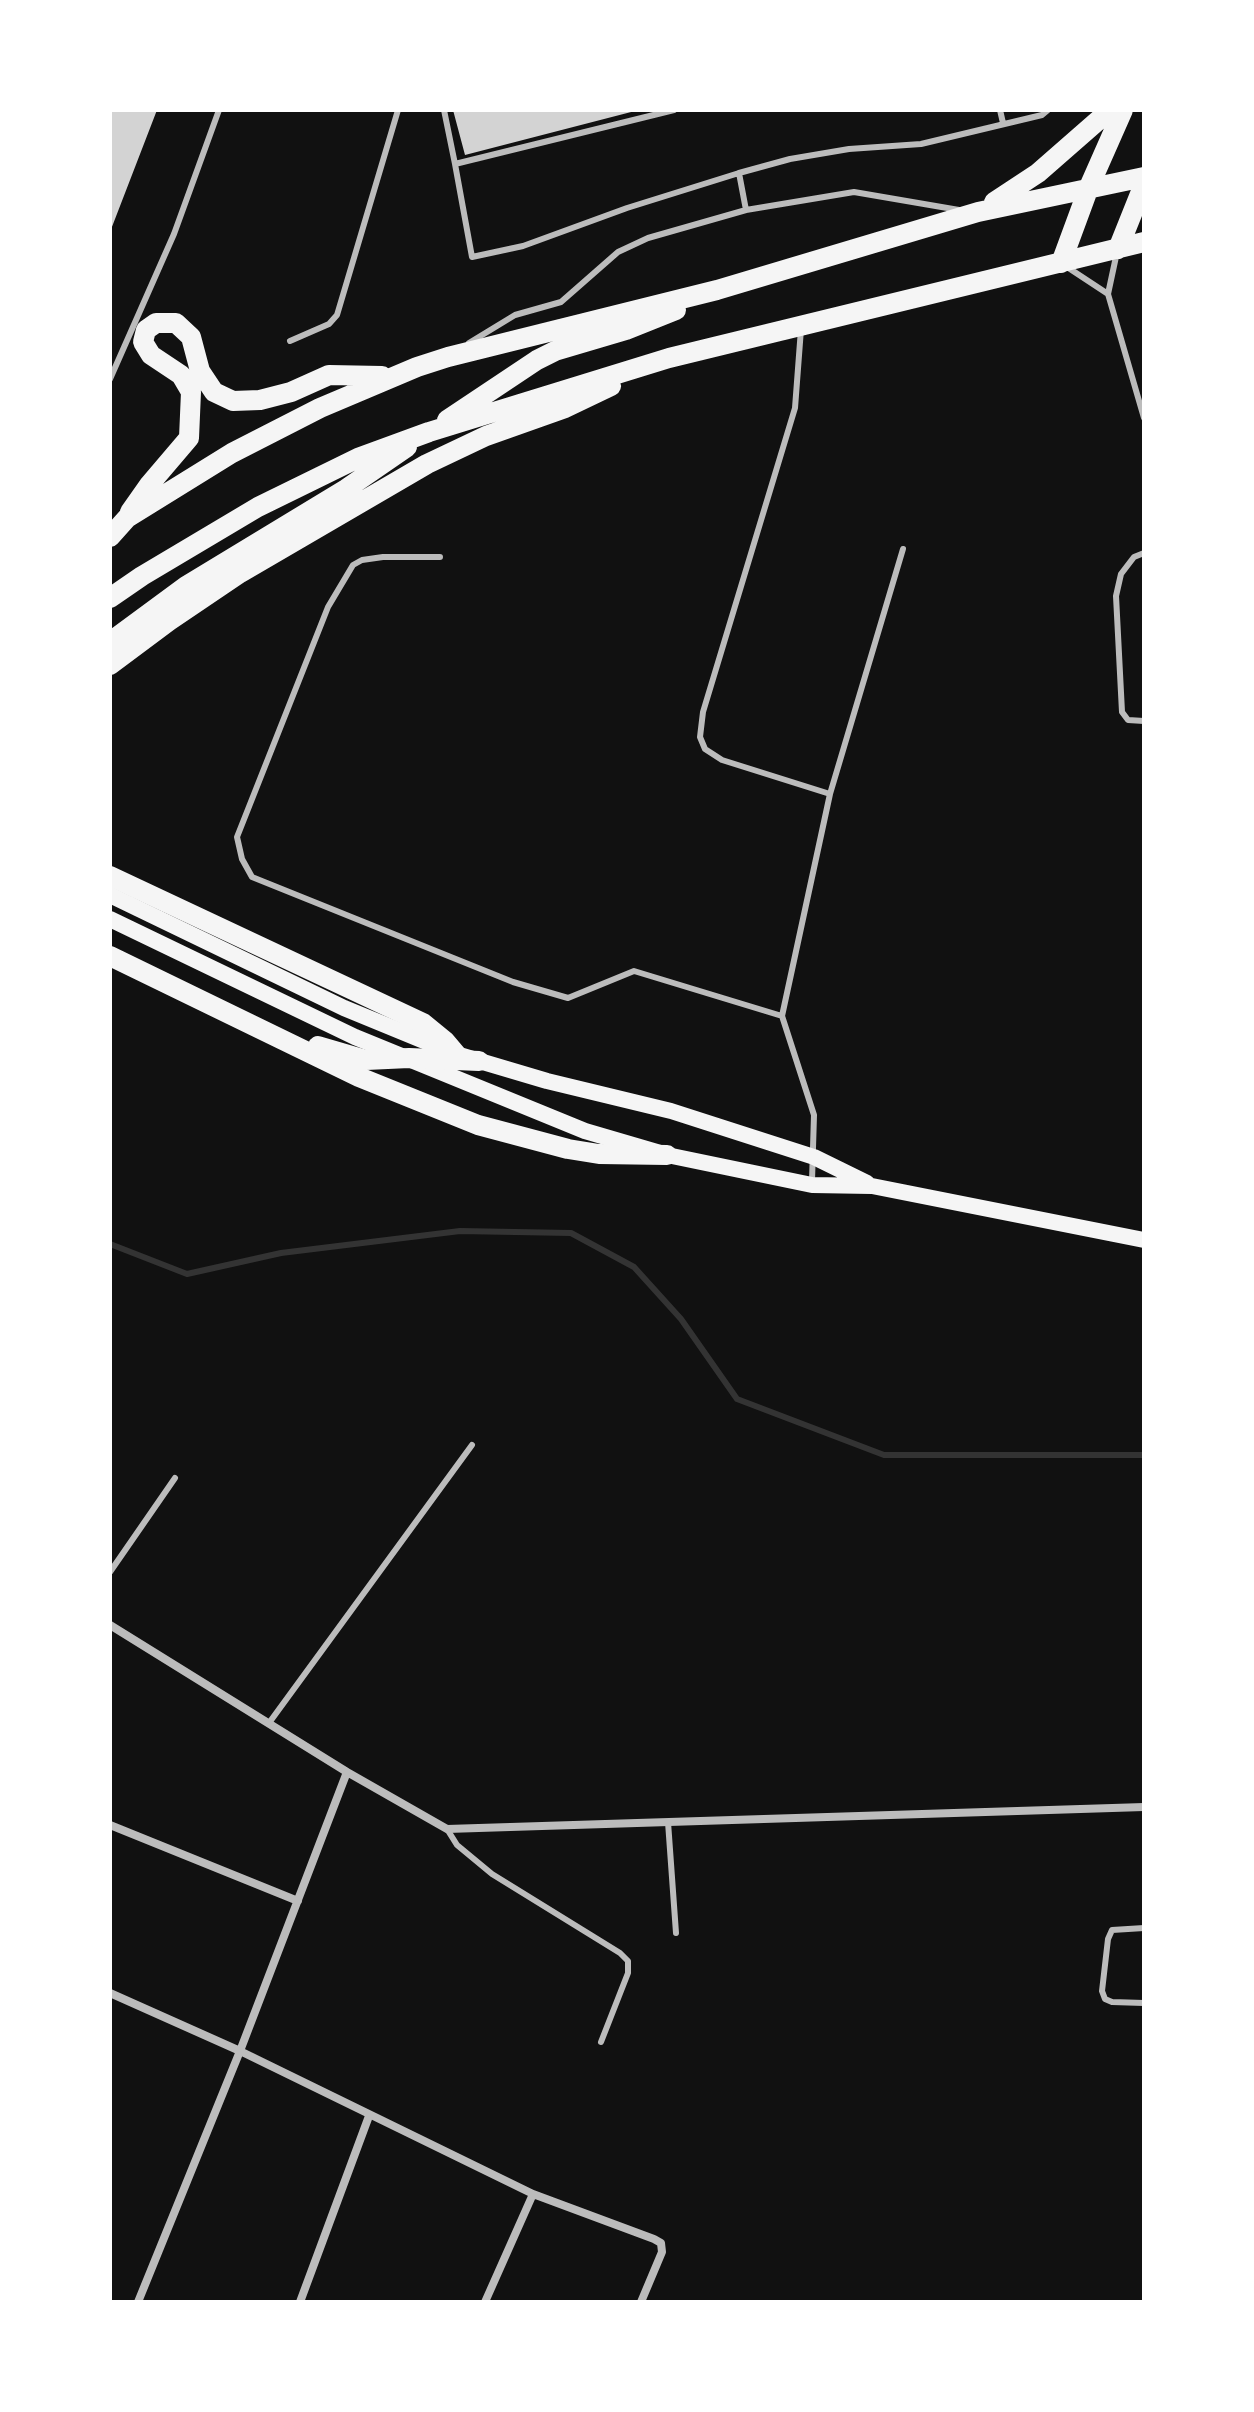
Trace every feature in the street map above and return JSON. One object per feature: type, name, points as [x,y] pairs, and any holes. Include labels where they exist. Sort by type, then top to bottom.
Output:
[{"type":"main road","points":[[978,212],[1038,173],[1110,110]]},
{"type":"main road","points":[[1061,263],[1089,187],[1123,110]]},
{"type":"main road","points":[[127,518],[232,453],[390,376],[448,357],[717,290],[978,212],[1144,177]]},
{"type":"main road","points":[[1118,249],[1144,184]]},
{"type":"main road","points":[[110,598],[258,507],[358,458],[429,432],[669,358],[1144,242]]},
{"type":"main road","points":[[110,642],[186,586],[346,489],[537,360],[555,351],[656,319],[717,290]]},
{"type":"main road","points":[[110,537],[189,438],[191,392],[181,375],[151,355],[143,342],[146,330],[156,323],[176,323],[191,337],[200,371],[214,392],[233,401],[260,400],[291,392],[329,375],[390,376]]},
{"type":"main road","points":[[110,665],[240,573],[427,464],[486,436],[601,393],[631,370]]},
{"type":"main road","points":[[110,876],[423,1023],[456,1054]]},
{"type":"main road","points":[[110,895],[344,1008],[456,1054],[547,1081],[671,1111],[814,1157],[872,1186]]},
{"type":"main road","points":[[110,919],[355,1037],[585,1131],[667,1155],[812,1185],[872,1186],[1144,1240]]},
{"type":"main road","points":[[110,943],[319,1046],[366,1060],[479,1061]]},
{"type":"main road","points":[[110,956],[359,1077],[478,1125],[599,1154],[667,1155]]},
{"type":"street","points":[[110,1625],[347,1772],[447,1829],[1144,1807]]},
{"type":"street","points":[[138,2302],[240,2051],[347,1772]]},
{"type":"street","points":[[110,1825],[298,1901]]},
{"type":"street","points":[[110,1993],[240,2051],[533,2194],[661,2243],[662,2252],[641,2302]]},
{"type":"street","points":[[300,2302],[369,2116]]},
{"type":"street","points":[[485,2302],[533,2194]]},
{"type":"lane","points":[[110,379],[174,234],[219,110]]},
{"type":"lane","points":[[290,341],[329,324],[337,315],[398,110]]},
{"type":"lane","points":[[444,110],[472,257],[523,246],[627,208],[790,159],[849,149],[921,144],[1042,115],[1048,110]]},
{"type":"lane","points":[[455,164],[674,110]]},
{"type":"lane","points":[[1000,110],[1003,123]]},
{"type":"lane","points":[[739,173],[746,210]]},
{"type":"lane","points":[[448,357],[515,315],[561,302],[618,252],[648,238],[746,210],[854,192],[978,212]]},
{"type":"lane","points":[[1118,249],[1108,294],[1144,418]]},
{"type":"lane","points":[[1061,263],[1108,294]]},
{"type":"lane","points":[[802,326],[795,408],[703,712],[700,737],[705,749],[722,760],[830,794]]},
{"type":"lane","points":[[812,1185],[814,1115],[782,1016],[830,794],[903,549]]},
{"type":"lane","points":[[1144,553],[1134,557],[1121,574],[1116,596],[1122,712],[1128,720],[1144,721]]},
{"type":"lane","points":[[440,557],[362,560],[353,565],[328,607],[237,837],[242,859],[252,877],[513,982],[568,998],[634,971],[782,1016]]},
{"type":"lane","points":[[269,1723],[472,1445]]},
{"type":"lane","points":[[110,1572],[175,1478]]},
{"type":"lane","points":[[668,1822],[676,1933]]},
{"type":"lane","points":[[447,1829],[457,1845],[492,1874],[620,1953],[628,1961],[628,1973],[601,2042]]},
{"type":"lane","points":[[1144,1928],[1112,1930],[1108,1939],[1102,1991],[1105,1999],[1112,2002],[1144,2003]]},
{"type":"building","points":[[110,110],[157,110],[110,232]]},
{"type":"building","points":[[453,110],[635,110],[635,111],[465,155]]},
{"type":"waterway","points":[[110,1244],[187,1274],[281,1253],[460,1231],[571,1233],[634,1267],[681,1319],[737,1399],[884,1455],[1144,1455]]}]
